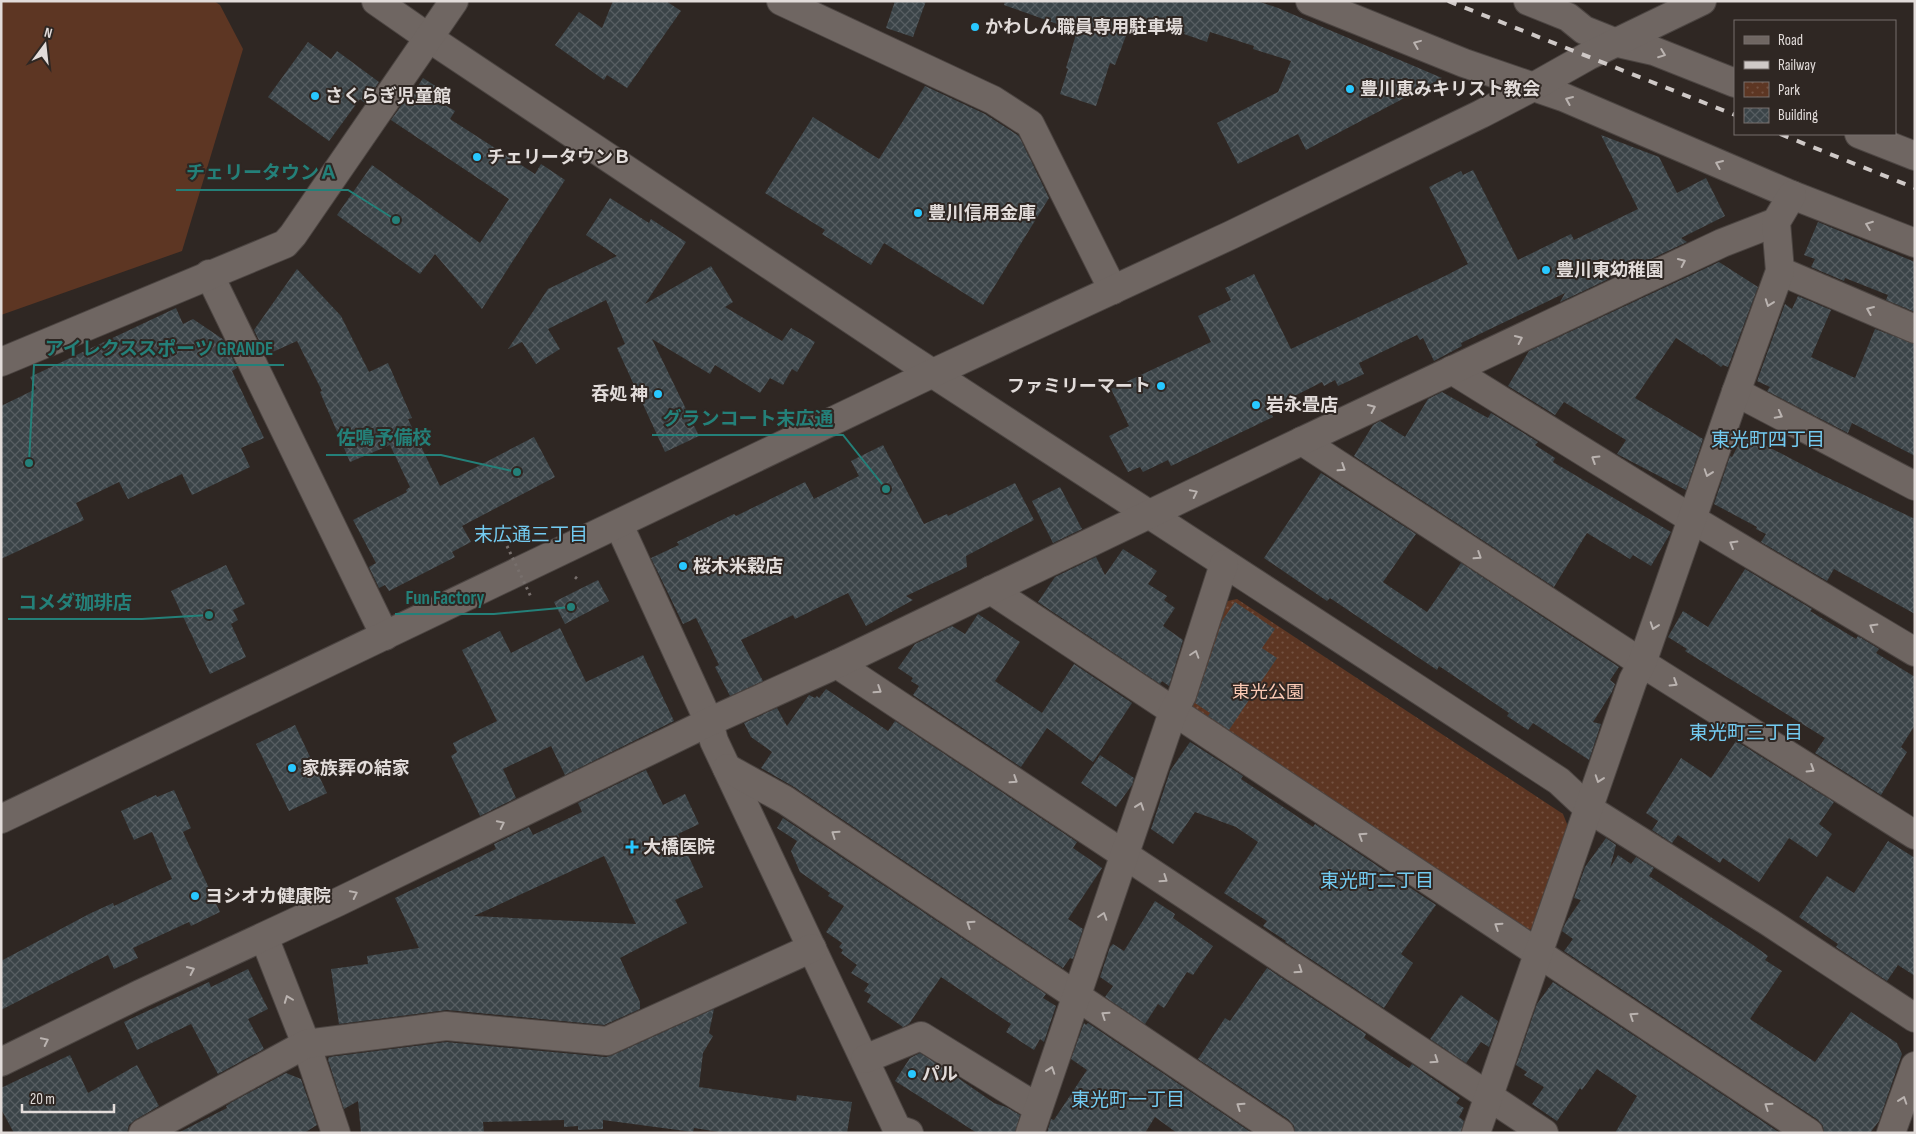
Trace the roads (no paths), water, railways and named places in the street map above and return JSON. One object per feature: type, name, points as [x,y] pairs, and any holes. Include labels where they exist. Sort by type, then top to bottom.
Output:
[{"type":"street","points":[[376,1],[933,373],[1559,781],[1589,808],[1769,922],[1915,1018]]},
{"type":"street","points":[[1,362],[285,244],[454,1]]},
{"type":"street","points":[[781,1],[993,100],[1030,124],[1113,290]]},
{"type":"street","points":[[1310,1],[1464,64],[1563,97],[1792,195],[1915,243]]},
{"type":"street","points":[[1528,1],[1568,9],[1584,30],[1614,42],[1654,50],[1734,83]]},
{"type":"street","points":[[1,819],[619,525],[933,373],[1231,235],[1533,87],[1614,42],[1702,1]]},
{"type":"street","points":[[1862,135],[1915,156]]},
{"type":"street","points":[[1476,1133],[1633,680],[1642,662],[1780,271],[1776,222],[1792,195]]},
{"type":"street","points":[[1,1062],[709,722],[837,664],[1722,242],[1776,222]]},
{"type":"street","points":[[1780,271],[1915,329]]},
{"type":"street","points":[[209,274],[385,636]]},
{"type":"street","points":[[1452,370],[1692,519],[1915,652]]},
{"type":"street","points":[[1736,392],[1915,486]]},
{"type":"street","points":[[1302,441],[1642,662],[1915,835]]},
{"type":"street","points":[[619,525],[709,722],[714,741],[897,1129],[909,1133]]},
{"type":"street","points":[[865,1059],[921,1036],[1034,1120],[1124,852],[1173,712],[1182,695],[1224,564]]},
{"type":"street","points":[[991,590],[1809,1133]]},
{"type":"street","points":[[837,664],[1124,852],[1544,1133]]},
{"type":"street","points":[[727,768],[785,800],[1280,1133]]},
{"type":"street","points":[[264,937],[306,1044],[336,1133]]},
{"type":"street","points":[[143,1133],[306,1044],[446,1026],[607,1041],[812,948]]},
{"type":"street","points":[[1891,1133],[1915,1066]]},
{"type":"railway","points":[[1448,1],[1734,115]]},
{"type":"railway","points":[[1782,135],[1915,188]]},
{"type":"place","name":"かわしん職員専用駐車場","points":[[975,27]]},
{"type":"place","name":"豊川恵みキリスト教会","points":[[1350,89]]},
{"type":"place","name":"さくらぎ児童館","points":[[315,96]]},
{"type":"place","name":"チェリータウンＢ","points":[[477,157]]},
{"type":"place","name":"豊川信用金庫","points":[[918,213]]},
{"type":"place","name":"チェリータウンＡ","points":[[396,220]]},
{"type":"place","name":"豊川東幼稚園","points":[[1546,270]]},
{"type":"place","name":"ファミリーマート","points":[[1161,386]]},
{"type":"place","name":"呑処 神","points":[[658,394]]},
{"type":"place","name":"岩永畳店","points":[[1256,405]]},
{"type":"place","name":"アイレクススポーツ GRANDE","points":[[29,463]]},
{"type":"place","name":"佐鳴予備校","points":[[517,472]]},
{"type":"place","name":"グランコート末広通","points":[[886,489]]},
{"type":"place","name":"桜木米穀店","points":[[683,566]]},
{"type":"place","name":"Fun Factory","points":[[571,607]]},
{"type":"place","name":"コメダ珈琲店","points":[[209,615]]},
{"type":"place","name":"家族葬の結家","points":[[292,768]]},
{"type":"place","name":"大橋医院","points":[[632,847]]},
{"type":"place","name":"ヨシオカ健康院","points":[[195,896]]},
{"type":"place","name":"パル","points":[[912,1074]]},
{"type":"district","name":"東光町四丁目","points":[[1768,439]]},
{"type":"district","name":"末広通三丁目","points":[[531,534]]},
{"type":"district","name":"東光町三丁目","points":[[1746,732]]},
{"type":"district","name":"東光町二丁目","points":[[1377,880]]},
{"type":"district","name":"東光町一丁目","points":[[1128,1099]]},
{"type":"park label","name":"東光公園","points":[[1268,692]]}]
